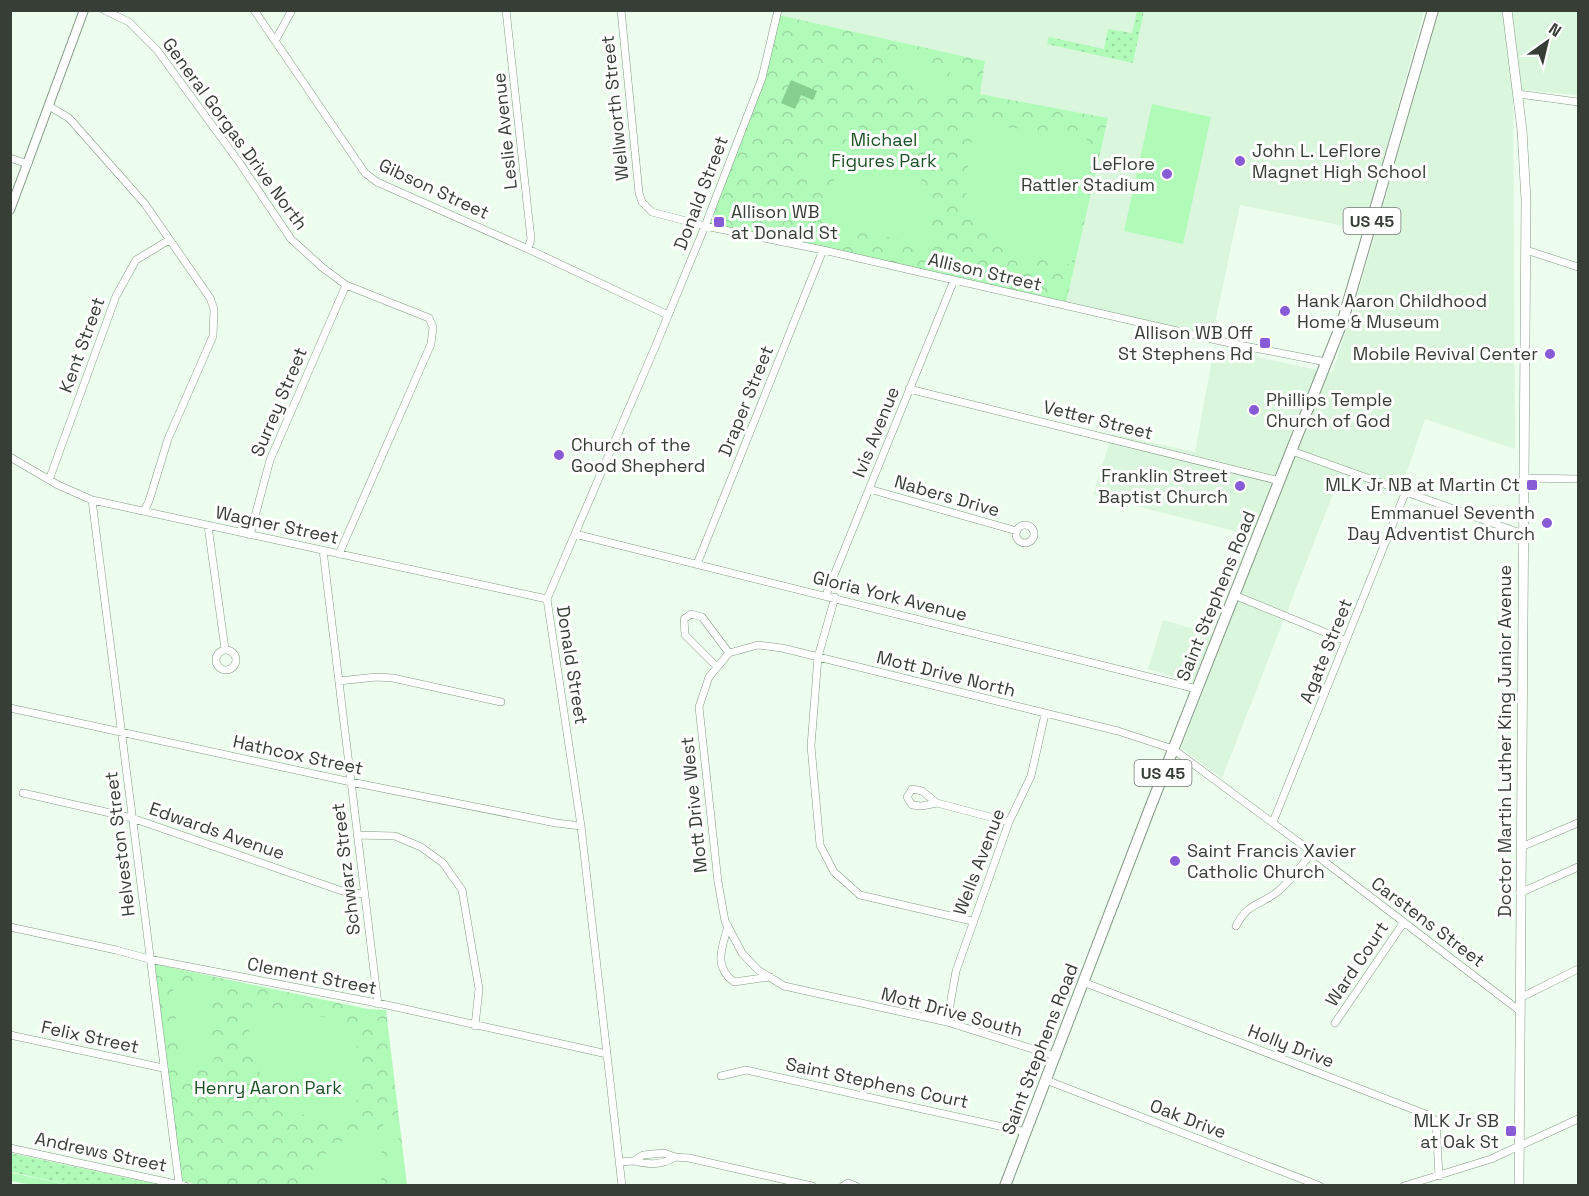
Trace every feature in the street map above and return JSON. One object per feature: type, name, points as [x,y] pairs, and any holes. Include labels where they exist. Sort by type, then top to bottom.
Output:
[{"type":"main road","name":"Saint Stephens Road","points":[[1005,1185],[1173,749],[1343,320],[1433,10]]},
{"type":"main road","name":"Doctor Martin Luther King Junior Avenue","points":[[1508,10],[1518,94],[1526,200],[1519,1185]]},
{"type":"street","points":[[10,210],[84,10]]},
{"type":"street","name":"General Gorgas Drive North","points":[[104,10],[129,22],[157,50],[239,162],[291,239],[346,285],[429,318],[433,327],[431,344],[339,554]]},
{"type":"street","name":"Gibson Street","points":[[255,10],[365,173],[377,182],[528,249],[668,315]]},
{"type":"street","points":[[275,41],[291,10]]},
{"type":"street","name":"Leslie Avenue","points":[[506,10],[531,239],[528,249]]},
{"type":"street","name":"Wellworth Street","points":[[621,10],[639,193],[642,202]]},
{"type":"street","name":"Donald Street","points":[[622,1185],[581,826],[547,599],[705,226],[762,78],[778,10]]},
{"type":"street","points":[[1518,94],[1578,102]]},
{"type":"street","points":[[49,106],[69,118],[144,204],[210,298],[214,309],[213,336],[168,439],[144,512]]},
{"type":"street","points":[[10,158],[28,164]]},
{"type":"street","name":"Allison Street","points":[[642,202],[652,212],[705,226],[824,250],[1234,344],[1326,362]]},
{"type":"street","name":"Kent Street","points":[[49,480],[116,296],[136,260],[169,240]]},
{"type":"street","name":"Draper Street","points":[[697,564],[824,250]]},
{"type":"street","points":[[1526,250],[1578,267]]},
{"type":"street","name":"Ivis Avenue","points":[[826,595],[954,280]]},
{"type":"street","name":"Surrey Street","points":[[250,535],[270,460],[346,285]]},
{"type":"street","name":"Vetter Street","points":[[909,389],[1280,480]]},
{"type":"street","points":[[1292,451],[1523,534]]},
{"type":"street","name":"Wagner Street","points":[[10,457],[49,480],[92,500],[547,599]]},
{"type":"street","points":[[1525,478],[1578,479]]},
{"type":"street","name":"Nabers Drive","points":[[869,489],[1017,531]]},
{"type":"street","name":"Agate Street","points":[[1272,822],[1406,491]]},
{"type":"street","name":"Helveston Street","points":[[92,500],[163,1068],[182,1185]]},
{"type":"street","points":[[208,526],[225,649]]},
{"type":"street","name":"Gloria York Avenue","points":[[575,534],[1197,689]]},
{"type":"street","name":"Schwarz Street","points":[[323,550],[378,1004]]},
{"type":"street","points":[[1234,595],[1346,641]]},
{"type":"street","points":[[835,597],[818,657],[811,746],[820,845],[834,872],[860,895],[972,921]]},
{"type":"street","points":[[690,614],[702,617],[729,653],[717,667],[685,635],[684,619],[690,614]]},
{"type":"street","name":"Mott Drive North","points":[[729,653],[758,645],[782,648],[1118,731],[1173,749]]},
{"type":"street","name":"Mott Drive West","points":[[717,667],[709,677],[699,707],[718,882],[725,921],[742,953],[758,970],[784,986],[840,999]]},
{"type":"street","points":[[339,681],[376,677],[393,678],[501,702]]},
{"type":"street","name":"Hathcox Street","points":[[10,708],[351,782],[581,826]]},
{"type":"street","name":"Wells Avenue","points":[[948,1023],[956,971],[972,921],[1010,822],[1031,776],[1045,714]]},
{"type":"street","name":"Carstens Street","points":[[1173,749],[1520,1011]]},
{"type":"street","name":"Edwards Avenue","points":[[23,793],[132,818],[345,892],[364,894]]},
{"type":"street","points":[[937,802],[1010,822]]},
{"type":"street","points":[[1521,847],[1578,823]]},
{"type":"street","points":[[357,835],[395,836],[421,846],[443,863],[462,890],[478,989],[475,1026]]},
{"type":"street","points":[[1236,926],[1242,914],[1249,908],[1278,892],[1312,852]]},
{"type":"street","points":[[1521,893],[1578,867]]},
{"type":"street","name":"Ward Court","points":[[1335,1023],[1404,922]]},
{"type":"street","points":[[728,926],[720,960],[726,976],[734,982],[770,977]]},
{"type":"street","name":"Clement Street","points":[[10,927],[149,959],[378,1004],[607,1054]]},
{"type":"street","points":[[1520,998],[1578,969]]},
{"type":"street","name":"Holly Drive","points":[[1083,982],[1428,1115],[1436,1121],[1439,1176]]},
{"type":"street","name":"Mott Drive South","points":[[840,999],[948,1023],[1055,1056]]},
{"type":"street","name":"Felix Street","points":[[10,1035],[163,1068]]},
{"type":"street","name":"Saint Stephens Court","points":[[721,1076],[746,1070],[1026,1131]]},
{"type":"street","name":"Oak Drive","points":[[1046,1080],[1320,1185]]},
{"type":"street","points":[[1404,1185],[1491,1159],[1578,1119]]},
{"type":"street","name":"Andrews Street","points":[[10,1148],[182,1185]]},
{"type":"street","points":[[619,1162],[634,1161],[643,1155],[664,1153],[812,1185]]},
{"type":"street","points":[[843,1185],[848,1183],[856,1185]]},
{"type":"shaded area","name":"John L. LeFlore Magnet High School","points":[[780,10],[1424,11],[1364,230],[1240,205],[1212,337],[1066,303],[1107,118],[979,94],[985,61],[779,15]]},
{"type":"shaded area","points":[[1439,11],[1578,11],[1578,95],[1513,89],[1515,449],[1425,419],[1399,495],[1340,476],[1222,778],[1181,748],[1205,686],[1148,669],[1163,620],[1223,637],[1262,538],[1093,495],[1112,434],[1195,452],[1214,348],[1332,373],[1353,311]]},
{"type":"shaded area","points":[[791,80],[817,91],[813,100],[801,95],[795,109],[781,103]]},
{"type":"green space","points":[[1137,11],[1144,11],[1133,63],[1047,44],[1049,37],[1104,49],[1108,29],[1132,33]]},
{"type":"green space","name":"Michael Figures Park","points":[[779,15],[985,61],[980,94],[1108,118],[1066,303],[709,224],[764,79]]},
{"type":"green space","points":[[903,56],[916,59],[909,86],[897,83]]},
{"type":"green space","points":[[919,60],[932,63],[925,90],[913,87]]},
{"type":"green space","points":[[936,64],[948,67],[942,94],[929,91]]},
{"type":"green space","points":[[951,68],[964,71],[957,98],[945,95]]},
{"type":"green space","name":"LeFlore Rattler Stadium","points":[[1152,104],[1211,117],[1183,244],[1124,231]]},
{"type":"green space","points":[[851,124],[877,134],[891,143],[904,153],[913,166],[921,180],[929,211],[927,243],[830,228],[824,223]]},
{"type":"green space","points":[[974,124],[1083,135],[1092,145],[1085,210],[1071,265],[1008,246],[983,227],[973,214],[966,193]]},
{"type":"green space","points":[[814,153],[832,157],[825,189],[807,185]]},
{"type":"green space","name":"Henry Aaron Park","points":[[154,964],[368,1009],[386,1010],[407,1185],[203,1186],[182,1181]]},
{"type":"green space","points":[[207,984],[214,1061],[180,1065],[173,988]]},
{"type":"green space","points":[[252,1006],[342,1020],[355,1031],[359,1068],[355,1121],[322,1120],[300,1113],[272,1091],[255,1060],[250,1024]]},
{"type":"green space","points":[[395,1115],[405,1185],[391,1185],[382,1117]]},
{"type":"green space","points":[[373,1130],[382,1131],[381,1185],[307,1185],[317,1164],[332,1148],[350,1137]]},
{"type":"green space","points":[[10,1153],[160,1185],[70,1185],[11,1172]]},
{"type":"green space","points":[[11,1172],[70,1185],[32,1185],[11,1181]]},
{"type":"place","name":"John L. LeFlore Magnet High School","points":[[1240,161]]},
{"type":"place","name":"LeFlore Rattler Stadium","points":[[1167,174]]},
{"type":"place","name":"Allison WB at Donald St","points":[[719,222]]},
{"type":"place","name":"Hank Aaron Childhood Home & Museum","points":[[1285,311]]},
{"type":"place","name":"Allison WB Off St Stephens Rd","points":[[1265,343]]},
{"type":"place","name":"Mobile Revival Center","points":[[1550,354]]},
{"type":"place","name":"Phillips Temple Church of God","points":[[1254,410]]},
{"type":"place","name":"Church of the Good Shepherd","points":[[559,455]]},
{"type":"place","name":"MLK Jr NB at Martin Ct","points":[[1532,485]]},
{"type":"place","name":"Franklin Street Baptist Church","points":[[1240,486]]},
{"type":"place","name":"Emmanuel Seventh Day Adventist Church","points":[[1547,523]]},
{"type":"place","name":"Saint Francis Xavier Catholic Church","points":[[1175,861]]},
{"type":"place","name":"MLK Jr SB at Oak St","points":[[1511,1131]]}]
